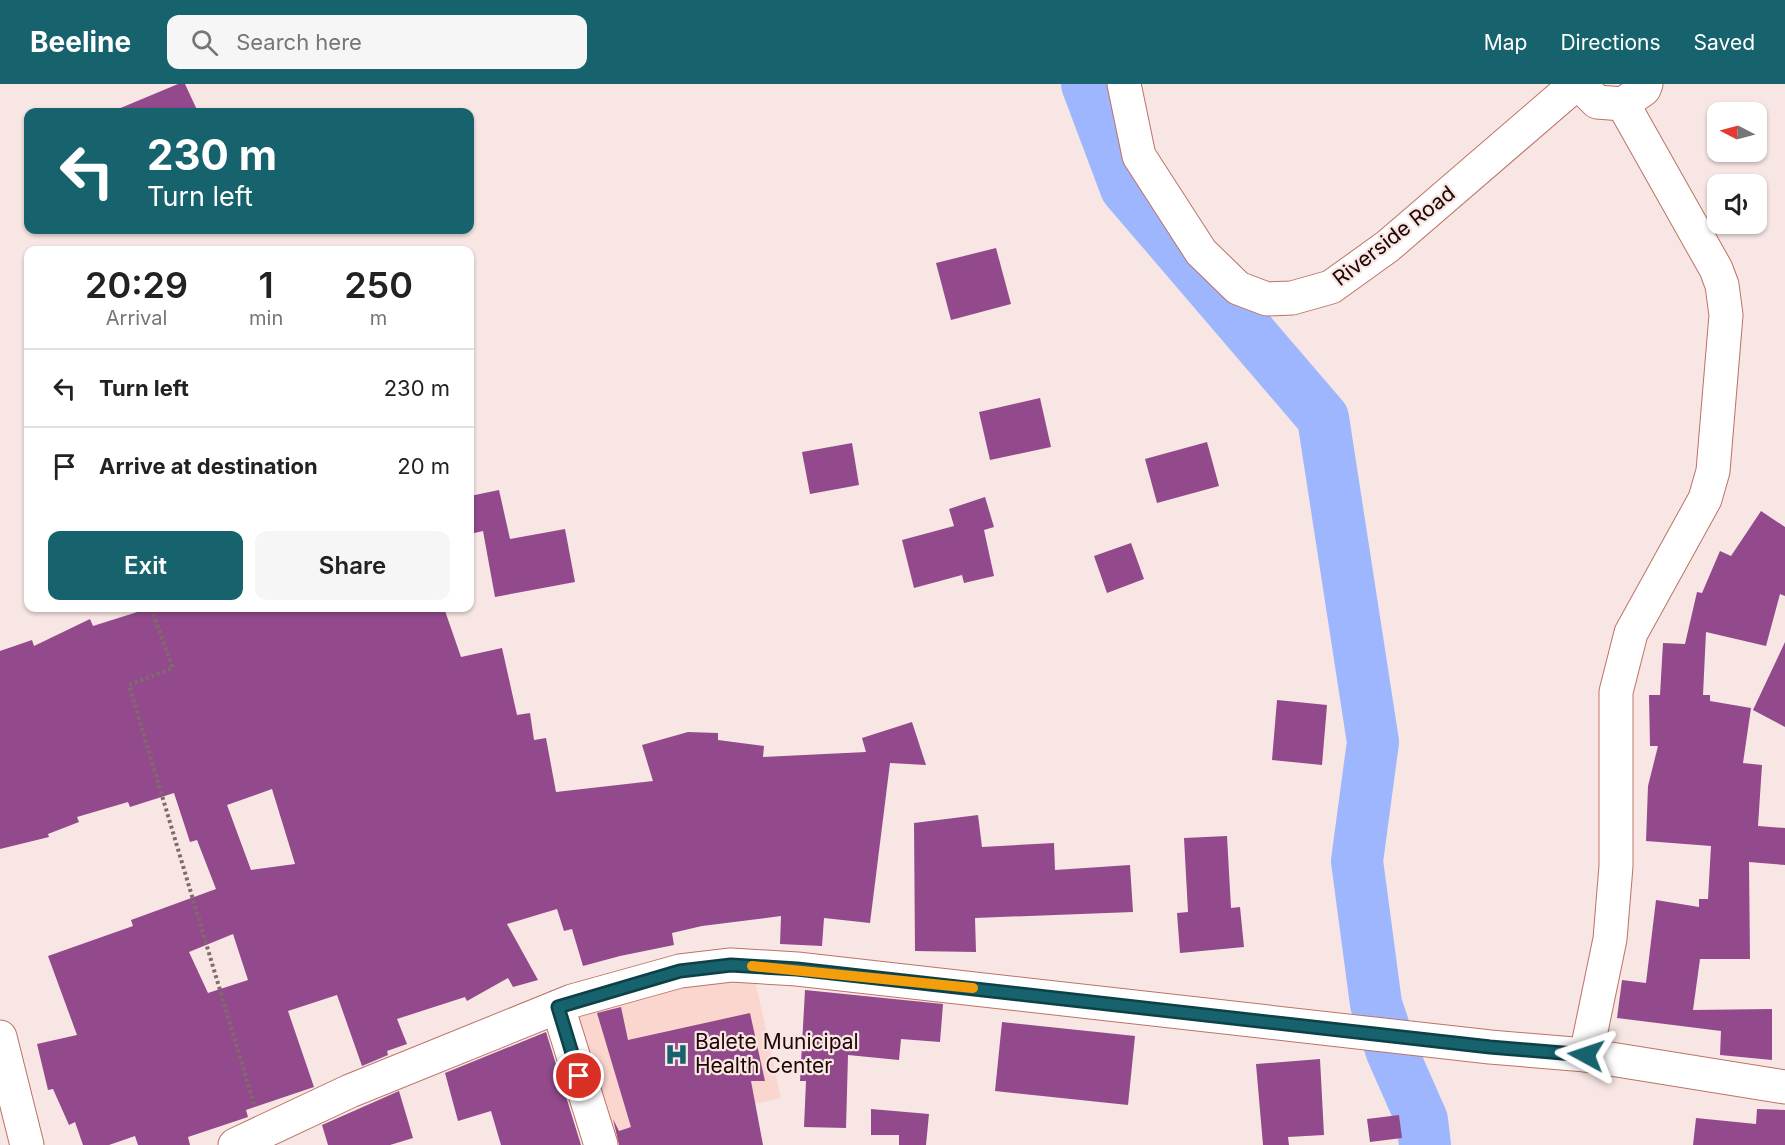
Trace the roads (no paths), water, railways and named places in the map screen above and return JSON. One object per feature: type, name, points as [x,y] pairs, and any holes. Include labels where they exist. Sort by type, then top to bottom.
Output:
[{"type":"street","name":"Riverside Road","points":[[1124,84],[1139,156],[1201,252],[1238,288],[1267,299],[1292,298],[1331,287],[1388,246],[1577,84]]},
{"type":"street","points":[[1577,84],[1597,102],[1635,94],[1716,269],[1722,285],[1726,315],[1713,471],[1705,500],[1630,633],[1617,692],[1616,866],[1610,939],[1586,1055]]},
{"type":"street","points":[[248,1138],[350,1091],[558,1007],[680,971],[731,965],[797,969],[1490,1047],[1586,1055],[1785,1087]]},
{"type":"street","points":[[558,1007],[601,1145]]},
{"type":"street","points":[[0,1037],[27,1145]]},
{"type":"waterway","points":[[1087,84],[1126,188],[1323,418],[1373,742],[1357,861],[1376,1004],[1392,1052],[1422,1120],[1425,1145]]},
{"type":"place","name":"Balete Municipal Health Center","points":[[677,1054]]}]
